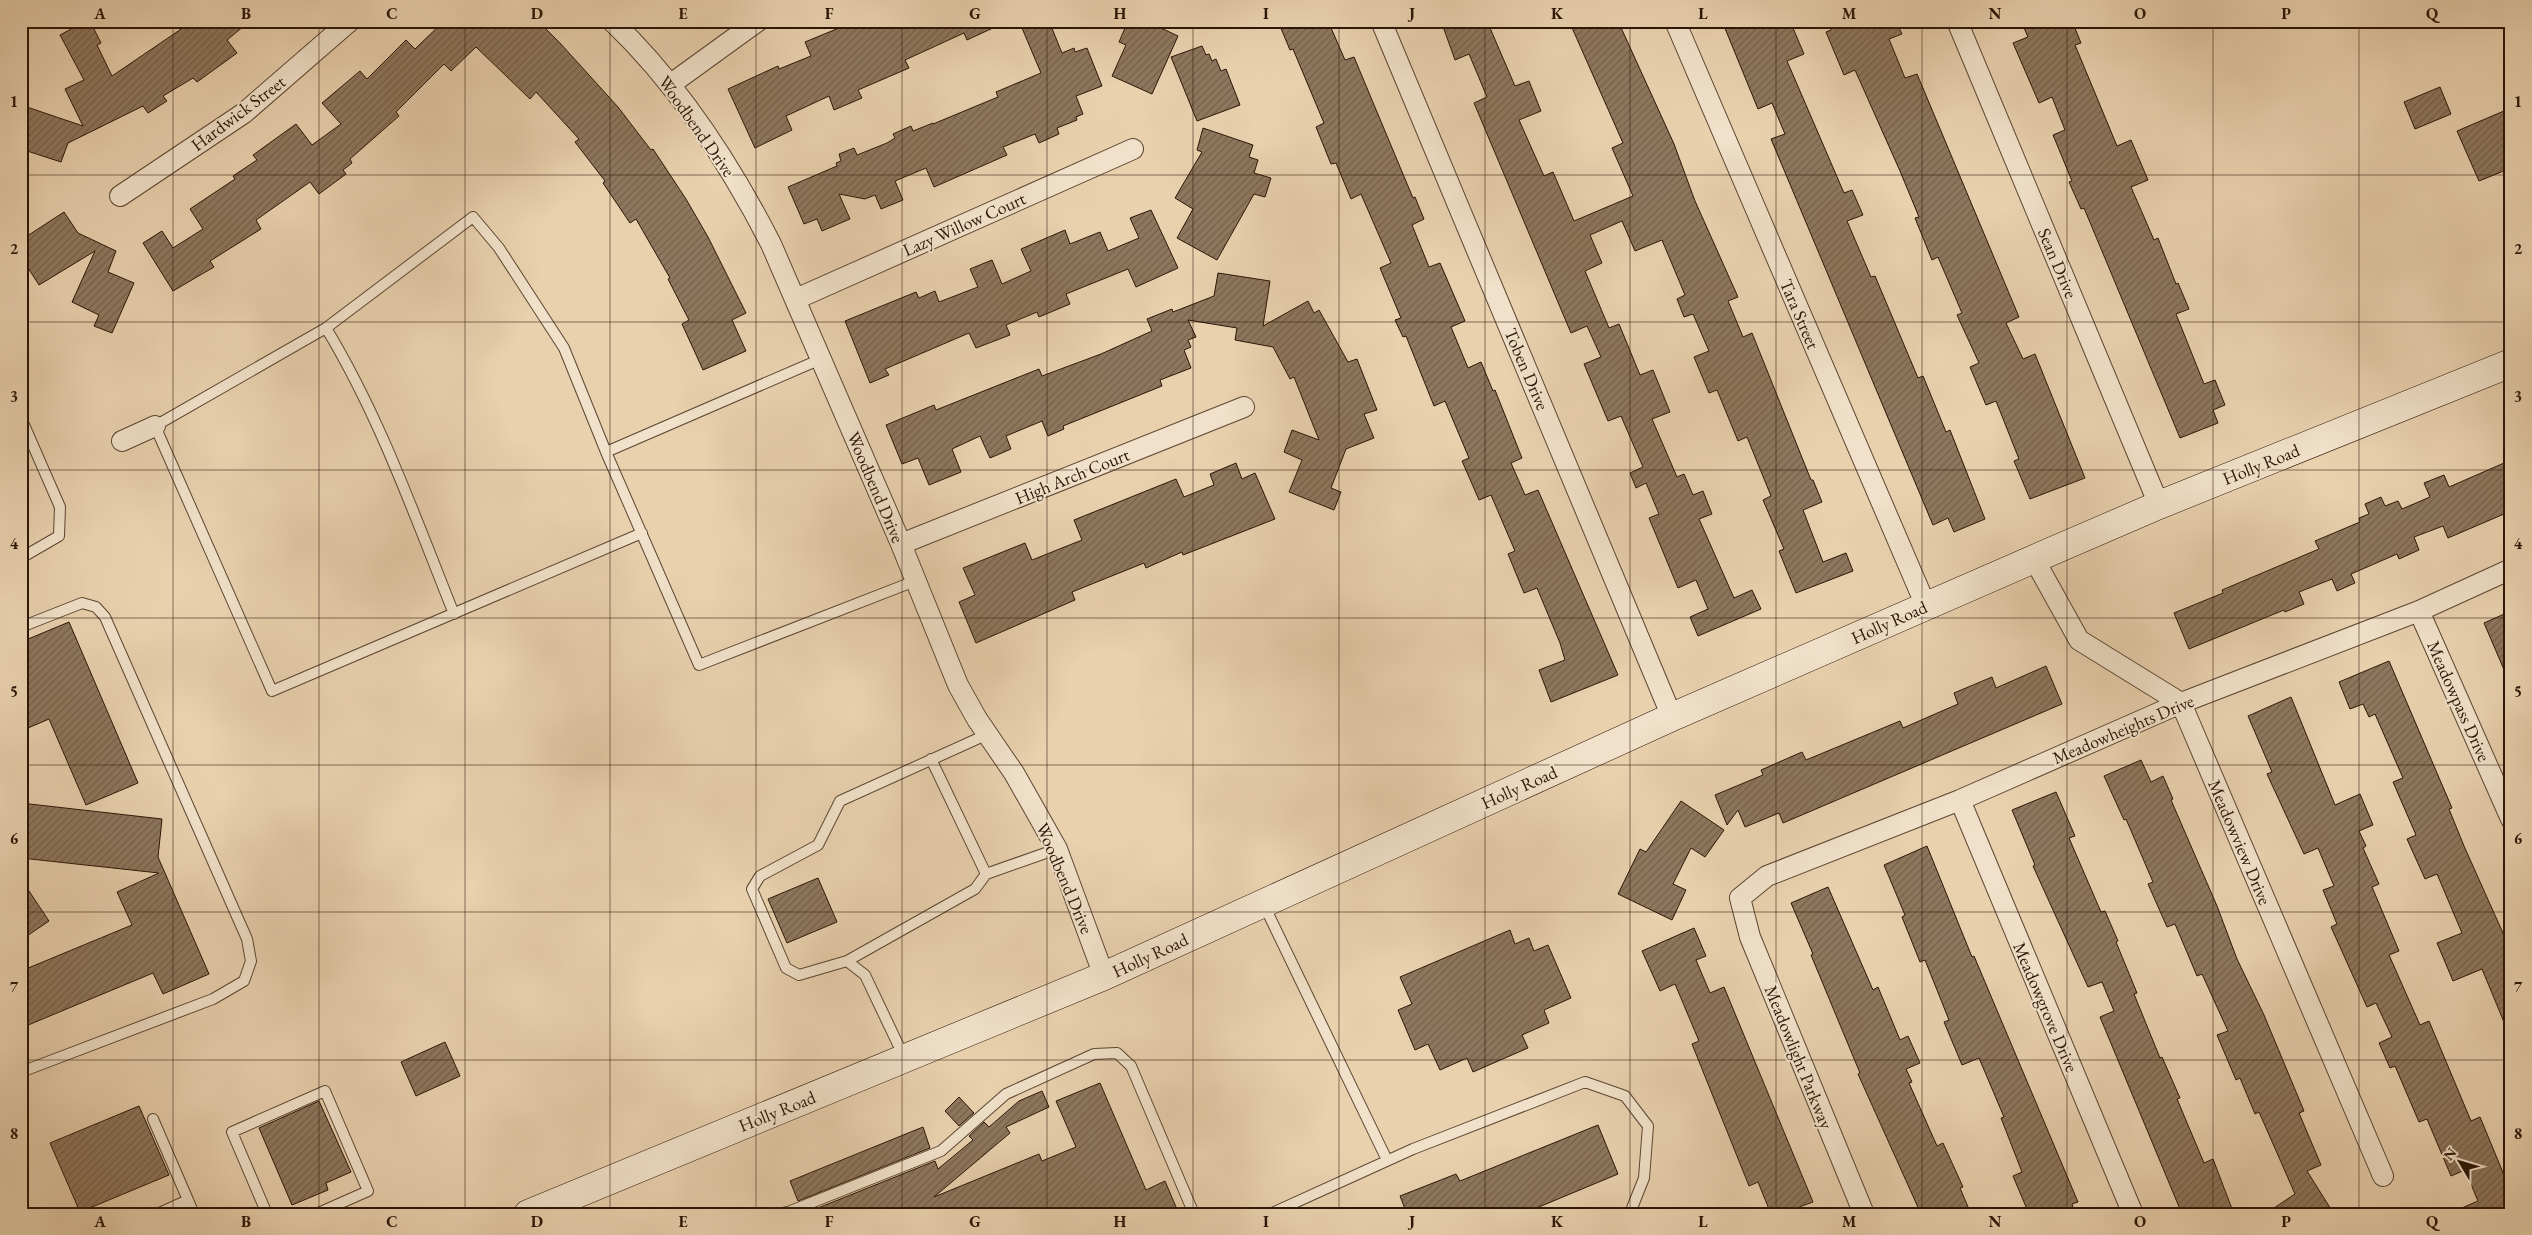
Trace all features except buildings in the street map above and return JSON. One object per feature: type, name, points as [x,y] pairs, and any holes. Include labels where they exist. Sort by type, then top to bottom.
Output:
[{"type":"main road","name":"Holly Road","points":[[528,1214],[1104,976],[1672,717],[1926,606],[2159,505],[2511,363]]},
{"type":"street","name":"Hardwick Street","points":[[120,196],[244,113],[350,21]]},
{"type":"street","name":"Woodbend Drive","points":[[612,21],[671,84],[715,145],[748,199],[796,299],[916,581],[958,685],[1014,773],[1056,849],[1104,976]]},
{"type":"street","points":[[671,84],[758,21]]},
{"type":"street","name":"Toben Drive","points":[[1381,21],[1672,717]]},
{"type":"street","name":"Tara Street","points":[[1675,21],[1926,606]]},
{"type":"street","name":"Sean Drive","points":[[1957,21],[2159,505]]},
{"type":"street","name":"Lazy Willow Court","points":[[796,299],[1133,149]]},
{"type":"street","name":"High Arch Court","points":[[900,544],[1244,407]]},
{"type":"street","points":[[122,441],[156,426]]},
{"type":"street","points":[[2034,559],[2079,640],[2181,703]]},
{"type":"street","name":"Meadowheights Drive","points":[[1740,898],[1768,876],[1960,800],[2181,703],[2419,611],[2511,569]]},
{"type":"street","name":"Meadowpass Drive","points":[[2419,611],[2511,819]]},
{"type":"street","name":"Meadowview Drive","points":[[2181,703],[2383,1176]]},
{"type":"street","name":"Meadowgrove Drive","points":[[1960,800],[2133,1214]]},
{"type":"street","name":"Meadowlight Parkway","points":[[1740,898],[1750,937],[1864,1214]]},
{"type":"lane","points":[[642,533],[272,691],[156,426],[326,328],[473,217],[499,248],[564,348],[606,452],[642,533],[699,666],[916,581]]},
{"type":"lane","points":[[326,328],[339,349],[390,455],[454,614]]},
{"type":"lane","points":[[606,452],[821,359]]},
{"type":"lane","points":[[21,418],[60,508],[59,536],[21,558]]},
{"type":"lane","points":[[21,627],[82,603],[96,607],[105,617],[246,939],[250,961],[244,981],[213,999],[21,1072]]},
{"type":"lane","points":[[988,734],[840,801],[818,845],[760,876],[752,889],[786,968],[799,975],[847,961],[975,889],[986,874],[1056,849]]},
{"type":"lane","points":[[931,760],[986,874]]},
{"type":"lane","points":[[1264,903],[1387,1160]]},
{"type":"lane","points":[[847,961],[865,975],[904,1058]]},
{"type":"lane","points":[[778,1214],[788,1212],[941,1152],[1006,1094],[1094,1054],[1117,1053],[1131,1066],[1194,1214]]},
{"type":"lane","points":[[1270,1214],[1387,1160],[1585,1082],[1624,1096],[1648,1126],[1644,1178],[1632,1208],[1634,1214]]},
{"type":"lane","points":[[267,1214],[232,1132],[325,1091],[368,1191],[316,1214]]},
{"type":"lane","points":[[153,1119],[194,1214]]},
{"type":"lane","points":[[157,1214],[188,1200]]}]
